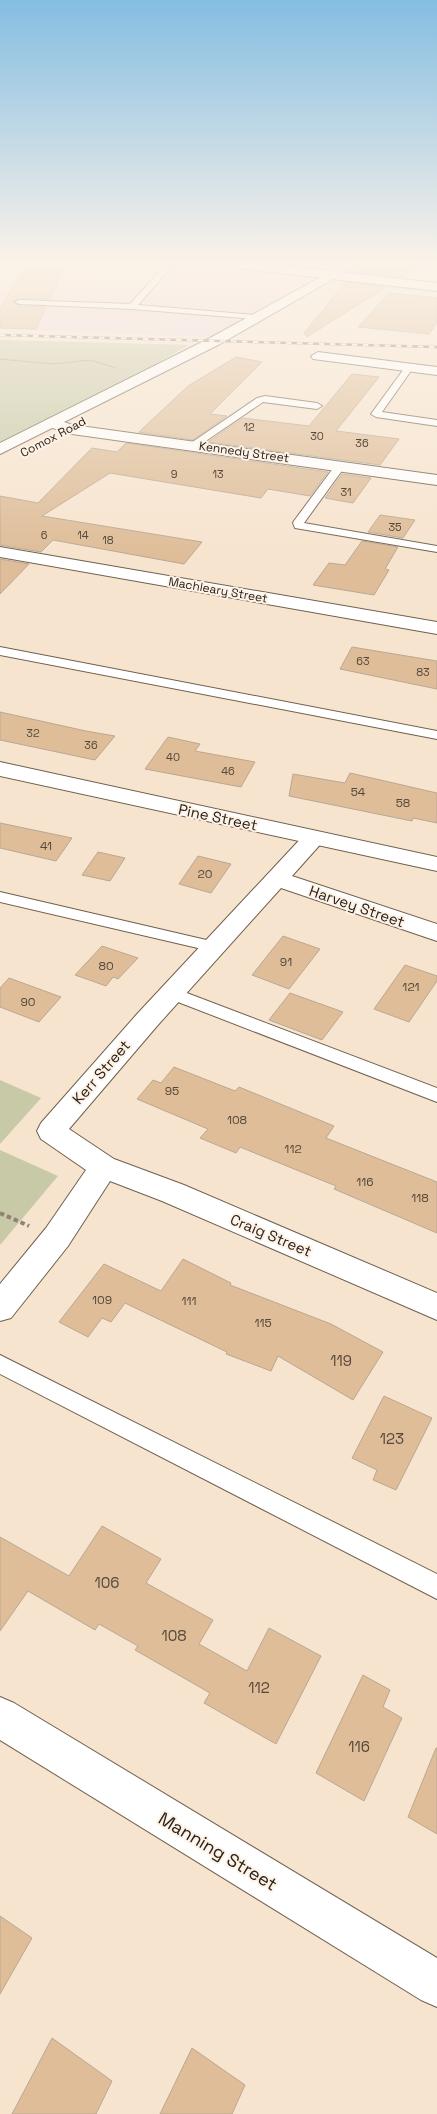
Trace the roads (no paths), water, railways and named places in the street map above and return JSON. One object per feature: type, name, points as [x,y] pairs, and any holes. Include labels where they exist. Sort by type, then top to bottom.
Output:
[{"type":"street","name":"Comox Road","points":[[0,449],[174,361]]},
{"type":"street","name":"Comox Road","points":[[3,464],[72,428],[180,361]]},
{"type":"street","points":[[353,361],[437,371]]},
{"type":"street","name":"Kennedy Street","points":[[51,423],[72,428],[437,480]]},
{"type":"street","name":"Machleary Street","points":[[0,552],[437,628]]},
{"type":"street","name":"Pine Street","points":[[0,769],[437,864]]},
{"type":"street","name":"Kerr Street","points":[[104,1167],[51,1131],[89,1084],[314,838]]},
{"type":"street","name":"Harvey Street","points":[[277,879],[437,933]]},
{"type":"street","points":[[0,1308],[57,1238],[104,1167]]},
{"type":"street","name":"Craig Street","points":[[104,1167],[173,1193],[437,1307]]},
{"type":"street","name":"Manning Street","points":[[0,1717],[437,1984]]},
{"type":"lane","points":[[409,368],[376,414],[437,423]]},
{"type":"lane","points":[[193,445],[260,400],[265,399],[317,406]]},
{"type":"lane","points":[[342,466],[298,523],[299,526],[437,549]]},
{"type":"lane","points":[[0,651],[437,735]]},
{"type":"lane","points":[[0,897],[215,946]]},
{"type":"lane","points":[[171,993],[437,1095]]},
{"type":"lane","points":[[0,1364],[437,1586]]}]
